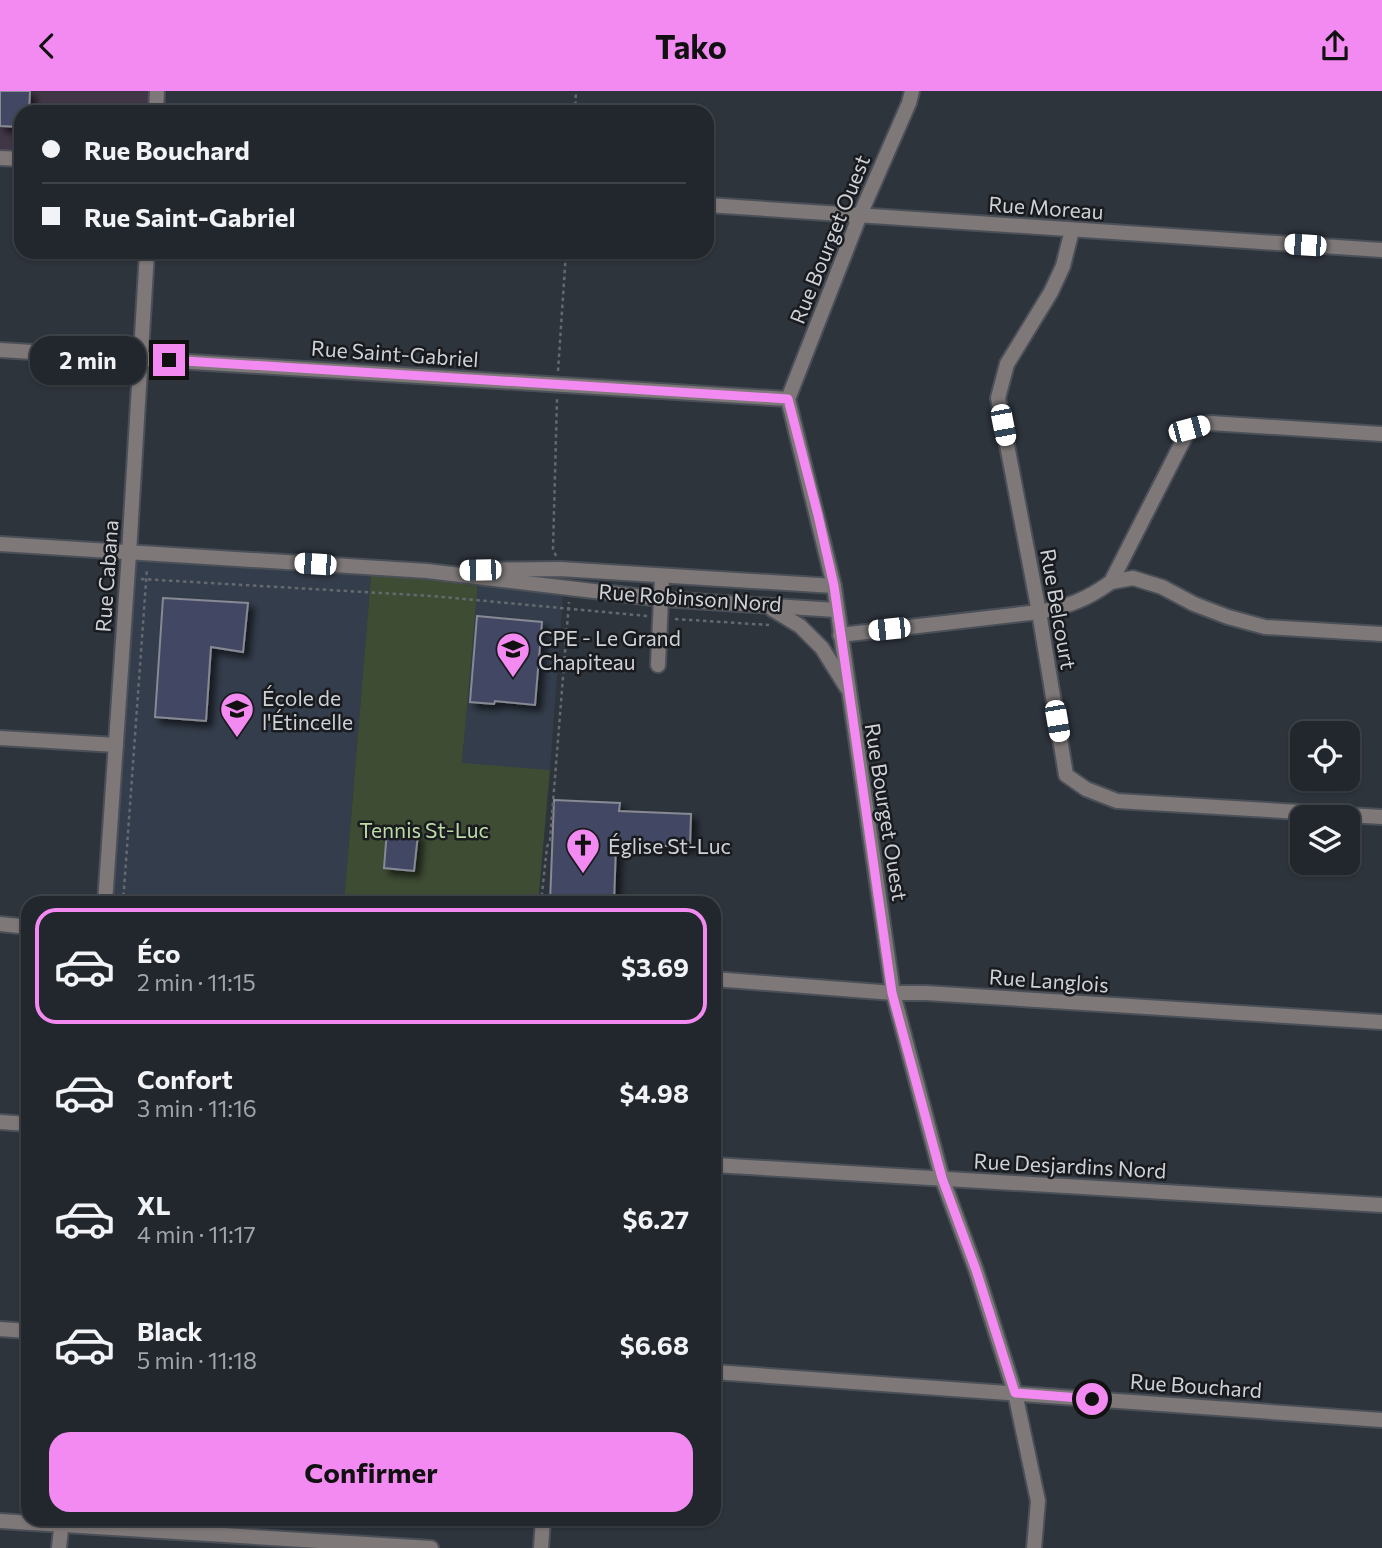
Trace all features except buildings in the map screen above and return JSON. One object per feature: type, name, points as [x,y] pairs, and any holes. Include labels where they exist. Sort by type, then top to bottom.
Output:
[{"type":"street","name":"Rue Bourget Ouest","points":[[912,91],[788,399],[834,586],[892,993],[942,1178],[976,1270],[1015,1393],[1038,1500],[1034,1548]]},
{"type":"street","name":"Rue Moreau","points":[[714,205],[1382,250]]},
{"type":"street","name":"Rue Belcourt","points":[[1072,230],[1063,266],[1051,292],[1007,364],[998,398],[1066,775],[1086,789],[1117,801],[1382,817]]},
{"type":"street","name":"Rue Cabana","points":[[105,896],[147,259]]},
{"type":"street","name":"Rue Saint-Gabriel","points":[[0,350],[788,399]]},
{"type":"street","points":[[1111,582],[1189,429],[1210,423],[1382,434]]},
{"type":"street","name":"Rue Robinson Nord","points":[[0,544],[427,572],[662,599],[836,610]]},
{"type":"street","name":"Rue Robinson Nord","points":[[427,572],[560,569],[834,586]]},
{"type":"street","points":[[658,665],[662,576]]},
{"type":"street","points":[[840,635],[1069,606],[1111,582],[1133,578],[1162,587],[1194,604],[1228,617],[1265,627],[1382,634]]},
{"type":"street","points":[[768,606],[800,626],[822,648],[847,688]]},
{"type":"street","points":[[0,738],[116,745]]},
{"type":"street","points":[[0,924],[21,926]]},
{"type":"street","name":"Rue Langlois","points":[[721,980],[892,993],[1382,1022]]},
{"type":"street","points":[[0,1122],[21,1124]]},
{"type":"street","name":"Rue Desjardins Nord","points":[[721,1165],[1382,1205]]},
{"type":"street","points":[[0,1329],[21,1330]]},
{"type":"street","name":"Rue Bouchard","points":[[721,1372],[1382,1420]]},
{"type":"street","points":[[0,1521],[21,1521]]},
{"type":"street","points":[[60,1548],[61,1526]]},
{"type":"street","points":[[118,1526],[431,1548]]},
{"type":"street","points":[[541,1548],[543,1526]]},
{"type":"path","points":[[560,569],[554,549],[558,385],[566,259]]},
{"type":"path","name":"Rue Cabana","points":[[124,896],[148,554]]},
{"type":"path","name":"Rue Robinson Nord","points":[[128,578],[432,596],[660,618],[800,626]]},
{"type":"path","points":[[542,896],[550,840],[570,590]]},
{"type":"shaded area","points":[[0,91],[157,91],[156,105],[14,105],[14,159],[0,158]]},
{"type":"shaded area","name":"École de l'Étincelle","points":[[129,561],[371,576],[345,896],[105,896]]},
{"type":"shaded area","name":"CPE - Le Grand Chapiteau","points":[[478,582],[563,594],[550,770],[462,764]]},
{"type":"green space","name":"Tennis St-Luc","points":[[371,576],[478,582],[462,763],[550,770],[539,896],[345,896]]},
{"type":"place","name":"CPE - Le Grand Chapiteau","points":[[513,679]]},
{"type":"place","name":"École de l'Étincelle","points":[[237,739]]},
{"type":"place","name":"Église St-Luc","points":[[583,875]]},
{"type":"route","points":[[169,360],[788,399],[834,586],[892,993],[942,1178],[976,1270],[1015,1393],[1092,1399]]}]
